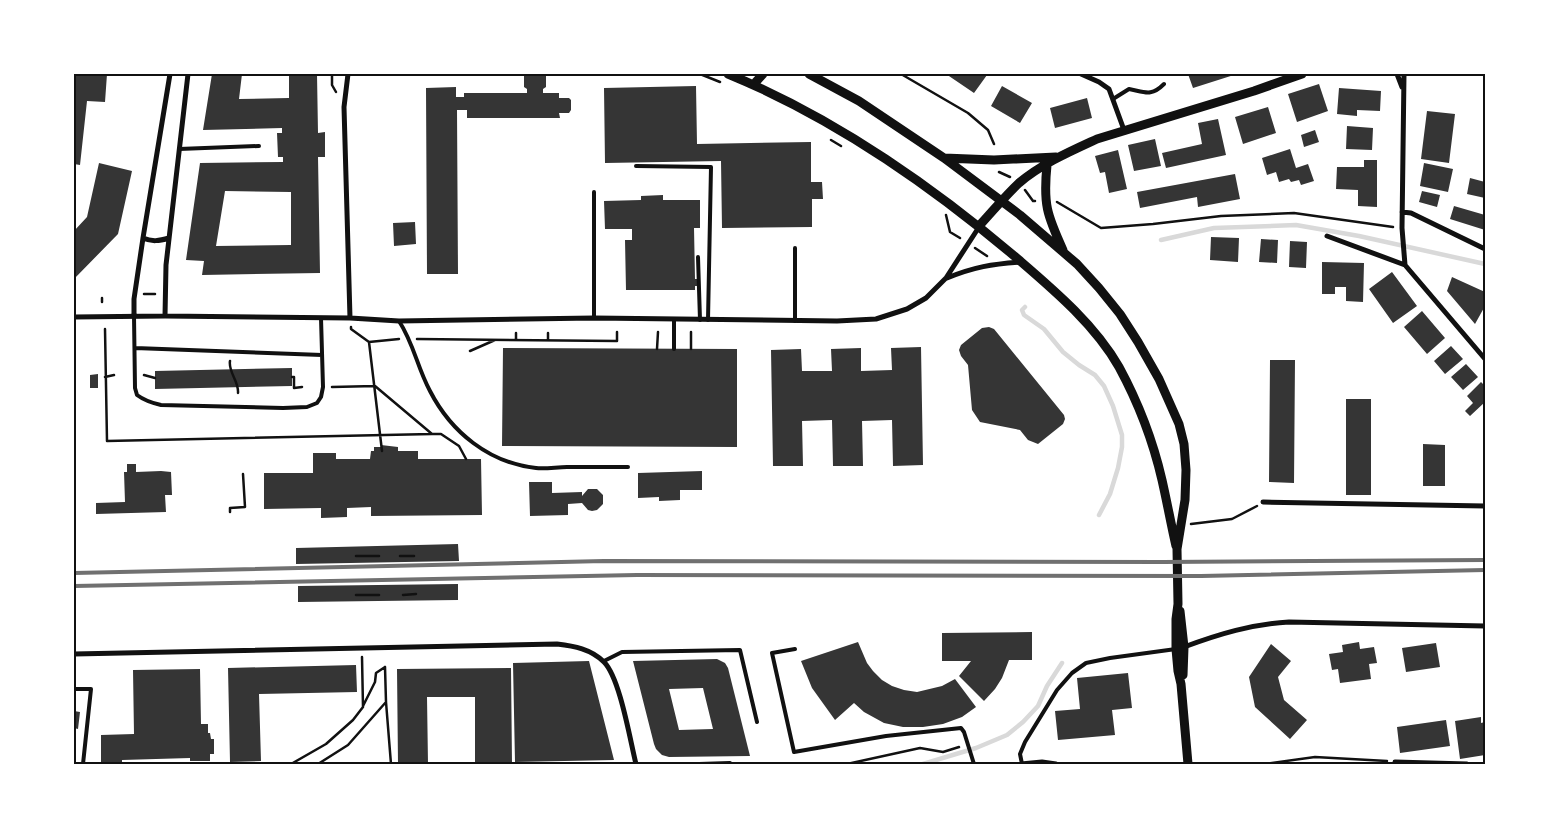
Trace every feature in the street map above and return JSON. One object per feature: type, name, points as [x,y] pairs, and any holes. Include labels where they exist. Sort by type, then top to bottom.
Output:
[{"type":"street","points":[[134,316],[134,298],[170,74]]},
{"type":"street","points":[[165,316],[166,265],[188,74]]},
{"type":"street","points":[[348,74],[344,107],[350,318]]},
{"type":"street","points":[[728,74],[754,84],[867,146],[980,226],[1066,302],[1104,345],[1132,392],[1152,446],[1162,479],[1177,549],[1178,604],[1182,620],[1180,648],[1184,664],[1181,684],[1188,764]]},
{"type":"street","points":[[754,84],[763,74]]},
{"type":"street","points":[[809,74],[859,101],[944,158],[1002,201],[1077,264],[1120,314],[1159,379],[1179,424],[1184,444],[1186,470],[1182,525],[1177,549]]},
{"type":"street","points":[[1081,74],[1109,89],[1124,130]]},
{"type":"street","points":[[74,317],[350,318],[399,321],[594,318],[700,320],[876,319],[892,315],[926,298],[946,278],[980,226],[1002,201],[1020,183],[1060,157],[1097,139],[1254,91],[1302,74]]},
{"type":"street","points":[[1397,74],[1403,92]]},
{"type":"street","points":[[1404,74],[1402,228],[1405,264]]},
{"type":"street","points":[[944,158],[994,160],[1060,157]]},
{"type":"street","points":[[1047,165],[1044,188],[1045,202],[1049,219],[1064,253]]},
{"type":"street","points":[[1402,212],[1411,213],[1485,249]]},
{"type":"street","points":[[1327,236],[1405,264],[1485,359]]},
{"type":"street","points":[[143,238],[159,241],[169,238]]},
{"type":"street","points":[[946,278],[966,270],[990,264],[1021,262]]},
{"type":"street","points":[[1263,502],[1485,506]]},
{"type":"street","points":[[1180,648],[1223,633],[1272,623],[1485,626]]},
{"type":"street","points":[[74,654],[558,644],[577,647],[589,651],[604,661],[612,673],[636,764]]},
{"type":"street","points":[[1022,764],[1042,762],[1056,764]]},
{"type":"street","points":[[1396,762],[1466,764]]},
{"type":"lane","points":[[1113,99],[1129,89],[1150,93],[1158,90],[1164,84]]},
{"type":"lane","points":[[179,148],[259,146]]},
{"type":"lane","points":[[636,166],[711,167],[708,320]]},
{"type":"lane","points":[[594,192],[594,318]]},
{"type":"lane","points":[[794,248],[795,320]]},
{"type":"lane","points":[[698,257],[700,320]]},
{"type":"lane","points":[[134,316],[135,388],[137,395],[151,403],[161,405],[283,408],[307,407],[317,403],[321,398],[321,318]]},
{"type":"lane","points":[[674,319],[674,349]]},
{"type":"lane","points":[[399,321],[410,339],[422,375],[440,408],[473,444],[495,457],[536,468],[628,467]]},
{"type":"lane","points":[[135,348],[322,355]]},
{"type":"lane","points":[[1022,764],[1020,754],[1025,742],[1057,690],[1072,674],[1086,664],[1110,658],[1180,648]]},
{"type":"lane","points":[[795,649],[772,653],[794,752],[886,736],[961,728],[973,762]]},
{"type":"lane","points":[[604,661],[622,652],[740,650],[757,722]]},
{"type":"lane","points":[[74,689],[91,689],[83,764]]},
{"type":"lane","points":[[699,764],[730,763]]},
{"type":"path","points":[[700,74],[727,85]]},
{"type":"path","points":[[901,74],[968,113],[988,130],[994,144]]},
{"type":"path","points":[[829,139],[846,148]]},
{"type":"path","points":[[1056,202],[1101,228],[1221,216],[1294,213],[1402,228]]},
{"type":"path","points":[[946,215],[950,232],[952,233]]},
{"type":"path","points":[[144,294],[155,294]]},
{"type":"path","points":[[105,329],[107,441],[442,434],[459,446]]},
{"type":"path","points":[[351,330],[369,342],[410,339],[617,340],[617,332]]},
{"type":"path","points":[[548,332],[548,339]]},
{"type":"path","points":[[657,349],[658,332]]},
{"type":"path","points":[[691,332],[691,349]]},
{"type":"path","points":[[516,333],[516,339]]},
{"type":"path","points":[[470,351],[496,339]]},
{"type":"path","points":[[369,342],[382,451]]},
{"type":"path","points":[[230,361],[229,365],[239,388],[238,393]]},
{"type":"path","points":[[140,374],[155,378]]},
{"type":"path","points":[[105,377],[114,375]]},
{"type":"path","points":[[292,377],[294,376],[294,388],[302,387]]},
{"type":"path","points":[[329,387],[375,386],[432,434]]},
{"type":"path","points":[[457,440],[466,459]]},
{"type":"path","points":[[230,512],[230,508],[245,507],[243,474]]},
{"type":"path","points":[[1182,525],[1232,519],[1263,502]]},
{"type":"path","points":[[356,556],[380,556]]},
{"type":"path","points":[[400,556],[414,556]]},
{"type":"path","points":[[403,595],[416,594]]},
{"type":"path","points":[[356,595],[379,595]]},
{"type":"path","points":[[362,648],[363,707]]},
{"type":"path","points":[[291,764],[326,744],[353,720],[363,707],[375,682],[376,673],[385,667],[391,764]]},
{"type":"path","points":[[318,764],[348,745],[386,702]]},
{"type":"path","points":[[847,764],[920,748],[943,752],[968,744]]},
{"type":"path","points":[[1264,764],[1315,757],[1396,762]]},
{"type":"building","points":[[74,74],[107,74],[105,102],[87,101],[80,165],[74,164]]},
{"type":"building","points":[[212,74],[242,74],[239,99],[289,98],[289,74],[317,74],[318,133],[325,132],[325,157],[318,157],[320,273],[202,275],[204,261],[186,260],[200,163],[283,162],[283,157],[278,157],[277,133],[282,133],[282,128],[203,130]],"holes":[[[225,191],[291,192],[291,245],[216,246]]]},
{"type":"building","points":[[524,74],[546,74],[546,87],[543,89],[543,93],[559,93],[559,98],[569,98],[571,100],[571,110],[569,113],[559,113],[560,118],[467,118],[467,110],[457,110],[458,274],[427,274],[426,88],[456,87],[456,97],[464,97],[464,93],[527,93],[527,89],[524,87]]},
{"type":"building","points":[[946,74],[985,74],[987,75],[974,93]]},
{"type":"building","points":[[1188,74],[1237,74],[1193,88]]},
{"type":"building","points":[[1319,84],[1328,111],[1297,122],[1288,94]]},
{"type":"building","points":[[696,86],[697,144],[811,142],[811,182],[822,182],[823,199],[812,199],[812,227],[722,228],[721,161],[605,163],[604,88]]},
{"type":"building","points":[[1002,86],[1032,103],[1020,123],[991,106]]},
{"type":"building","points":[[1339,88],[1381,91],[1380,111],[1357,110],[1357,116],[1337,114]]},
{"type":"building","points":[[1087,98],[1092,118],[1055,128],[1050,108]]},
{"type":"building","points":[[1268,107],[1276,133],[1243,144],[1235,117]]},
{"type":"building","points":[[1427,111],[1455,114],[1449,163],[1421,159]]},
{"type":"building","points":[[1218,119],[1226,155],[1166,168],[1162,153],[1202,144],[1198,123]]},
{"type":"building","points":[[1347,126],[1373,128],[1372,150],[1346,149]]},
{"type":"building","points":[[1315,130],[1319,142],[1304,147],[1301,135]]},
{"type":"building","points":[[1155,139],[1161,166],[1134,171],[1128,145]]},
{"type":"building","points":[[1290,149],[1296,168],[1308,164],[1314,181],[1301,185],[1299,180],[1291,182],[1289,179],[1279,182],[1276,172],[1267,175],[1262,158]]},
{"type":"building","points":[[1118,150],[1127,189],[1109,193],[1105,172],[1100,173],[1095,156]]},
{"type":"building","points":[[1364,160],[1377,160],[1377,207],[1358,206],[1358,190],[1336,189],[1337,167],[1364,167]]},
{"type":"building","points":[[99,163],[132,171],[118,234],[74,279],[74,231],[87,217]]},
{"type":"building","points":[[1424,163],[1453,169],[1448,192],[1420,186]]},
{"type":"building","points":[[1235,174],[1240,199],[1198,207],[1197,197],[1140,208],[1137,192]]},
{"type":"building","points":[[1470,178],[1485,182],[1485,198],[1467,194]]},
{"type":"building","points":[[1422,191],[1440,195],[1437,207],[1419,202]]},
{"type":"building","points":[[663,195],[663,200],[700,200],[700,228],[694,228],[695,279],[700,279],[700,286],[695,286],[695,290],[626,290],[625,240],[632,240],[632,229],[605,229],[604,201],[641,200],[641,196]]},
{"type":"building","points":[[1454,206],[1485,215],[1485,230],[1450,219]]},
{"type":"building","points":[[415,222],[416,244],[394,246],[393,223]]},
{"type":"building","points":[[1211,237],[1239,238],[1238,262],[1210,260]]},
{"type":"building","points":[[1261,239],[1278,240],[1277,263],[1259,262]]},
{"type":"building","points":[[1290,241],[1307,242],[1306,268],[1289,267]]},
{"type":"building","points":[[1322,262],[1364,263],[1363,302],[1346,301],[1346,287],[1335,287],[1335,294],[1322,294]]},
{"type":"building","points":[[1392,272],[1417,306],[1393,323],[1369,289]]},
{"type":"building","points":[[1452,277],[1485,292],[1485,306],[1475,324],[1447,291]]},
{"type":"building","points":[[1422,311],[1445,338],[1427,354],[1404,327]]},
{"type":"building","points":[[989,327],[994,329],[1064,415],[1063,424],[1038,444],[1028,440],[1020,430],[980,422],[972,410],[968,365],[959,350],[961,345],[982,328]]},
{"type":"building","points":[[1451,346],[1463,359],[1445,374],[1434,361]]},
{"type":"building","points":[[921,347],[923,465],[893,466],[892,420],[862,421],[863,466],[833,466],[832,420],[802,421],[803,466],[773,466],[771,350],[801,349],[802,371],[832,371],[831,349],[861,348],[861,371],[892,370],[891,348]]},
{"type":"building","points":[[503,348],[737,349],[737,447],[502,446]]},
{"type":"building","points":[[1270,360],[1295,360],[1294,483],[1269,482]]},
{"type":"building","points":[[1466,364],[1478,377],[1463,390],[1451,377]]},
{"type":"building","points":[[292,368],[292,386],[155,389],[155,371]]},
{"type":"building","points":[[98,374],[98,388],[90,388],[90,375]]},
{"type":"building","points":[[1481,382],[1485,386],[1485,402],[1470,416],[1465,411],[1473,403],[1467,396]]},
{"type":"building","points":[[1346,399],[1371,399],[1371,495],[1346,495]]},
{"type":"building","points":[[1423,444],[1445,445],[1445,486],[1423,486]]},
{"type":"building","points":[[381,445],[398,447],[398,451],[418,451],[418,459],[481,459],[482,515],[371,516],[371,507],[347,508],[347,517],[321,518],[321,508],[264,509],[264,473],[313,473],[313,453],[336,453],[336,459],[370,459],[371,451],[374,451],[374,447],[381,447]]},
{"type":"building","points":[[127,464],[136,464],[136,472],[171,472],[172,495],[165,495],[166,512],[96,514],[96,503],[125,502],[124,472],[127,472]]},
{"type":"building","points":[[702,471],[702,490],[680,490],[680,500],[659,501],[659,497],[638,498],[638,473]]},
{"type":"building","points":[[529,482],[552,482],[552,493],[582,492],[582,496],[588,489],[597,489],[603,495],[603,504],[597,510],[592,511],[588,510],[582,503],[568,504],[568,515],[530,516]]},
{"type":"building","points":[[458,544],[459,561],[296,564],[296,548]]},
{"type":"building","points":[[458,584],[458,600],[298,602],[298,586]]},
{"type":"building","points":[[1032,632],[1032,660],[1009,660],[1002,678],[984,701],[959,676],[971,661],[942,661],[942,633]]},
{"type":"building","points":[[858,642],[867,663],[873,671],[892,686],[917,692],[942,686],[955,679],[976,707],[962,717],[943,724],[903,727],[884,723],[864,712],[854,703],[835,720],[812,688],[801,661]]},
{"type":"building","points":[[1359,642],[1360,649],[1374,647],[1377,663],[1369,664],[1371,679],[1340,683],[1338,669],[1332,670],[1329,654],[1343,652],[1342,645]]},
{"type":"building","points":[[1436,643],[1440,667],[1406,672],[1402,648]]},
{"type":"building","points":[[1271,644],[1291,661],[1278,677],[1284,700],[1307,720],[1290,739],[1255,707],[1249,677]]},
{"type":"building","points":[[717,659],[725,663],[728,668],[750,756],[669,757],[662,755],[654,744],[633,661]],"holes":[[[703,688],[713,729],[679,730],[669,689]]]},
{"type":"building","points":[[589,661],[614,760],[515,762],[513,663]]},
{"type":"building","points":[[356,665],[357,692],[259,694],[261,761],[230,762],[228,668]]},
{"type":"building","points":[[511,668],[512,764],[475,764],[475,697],[427,697],[428,764],[398,764],[397,669]]},
{"type":"building","points":[[200,669],[201,724],[208,724],[208,733],[210,733],[211,739],[214,739],[214,754],[210,754],[210,761],[190,761],[190,758],[122,760],[122,762],[101,763],[101,735],[134,734],[133,670]]},
{"type":"building","points":[[1128,673],[1132,708],[1112,710],[1115,735],[1058,740],[1055,711],[1080,709],[1077,678]]},
{"type":"building","points":[[74,711],[80,712],[78,729],[74,728]]},
{"type":"building","points":[[1481,717],[1481,723],[1485,722],[1485,755],[1460,759],[1455,721]]},
{"type":"building","points":[[1446,720],[1450,746],[1400,753],[1397,727]]},
{"type":"waterway","points":[[1161,240],[1214,228],[1296,225],[1359,236],[1485,264]]},
{"type":"waterway","points":[[1025,307],[1022,310],[1024,315],[1044,329],[1063,352],[1095,375],[1104,386],[1113,406],[1122,435],[1122,447],[1110,494],[1099,515]]},
{"type":"waterway","points":[[923,764],[976,748],[1007,735],[1038,706],[1047,686],[1062,663]]},
{"type":"railway","points":[[74,573],[604,561],[1163,562],[1485,560]]},
{"type":"railway","points":[[74,586],[637,575],[1201,576],[1485,570]]}]
